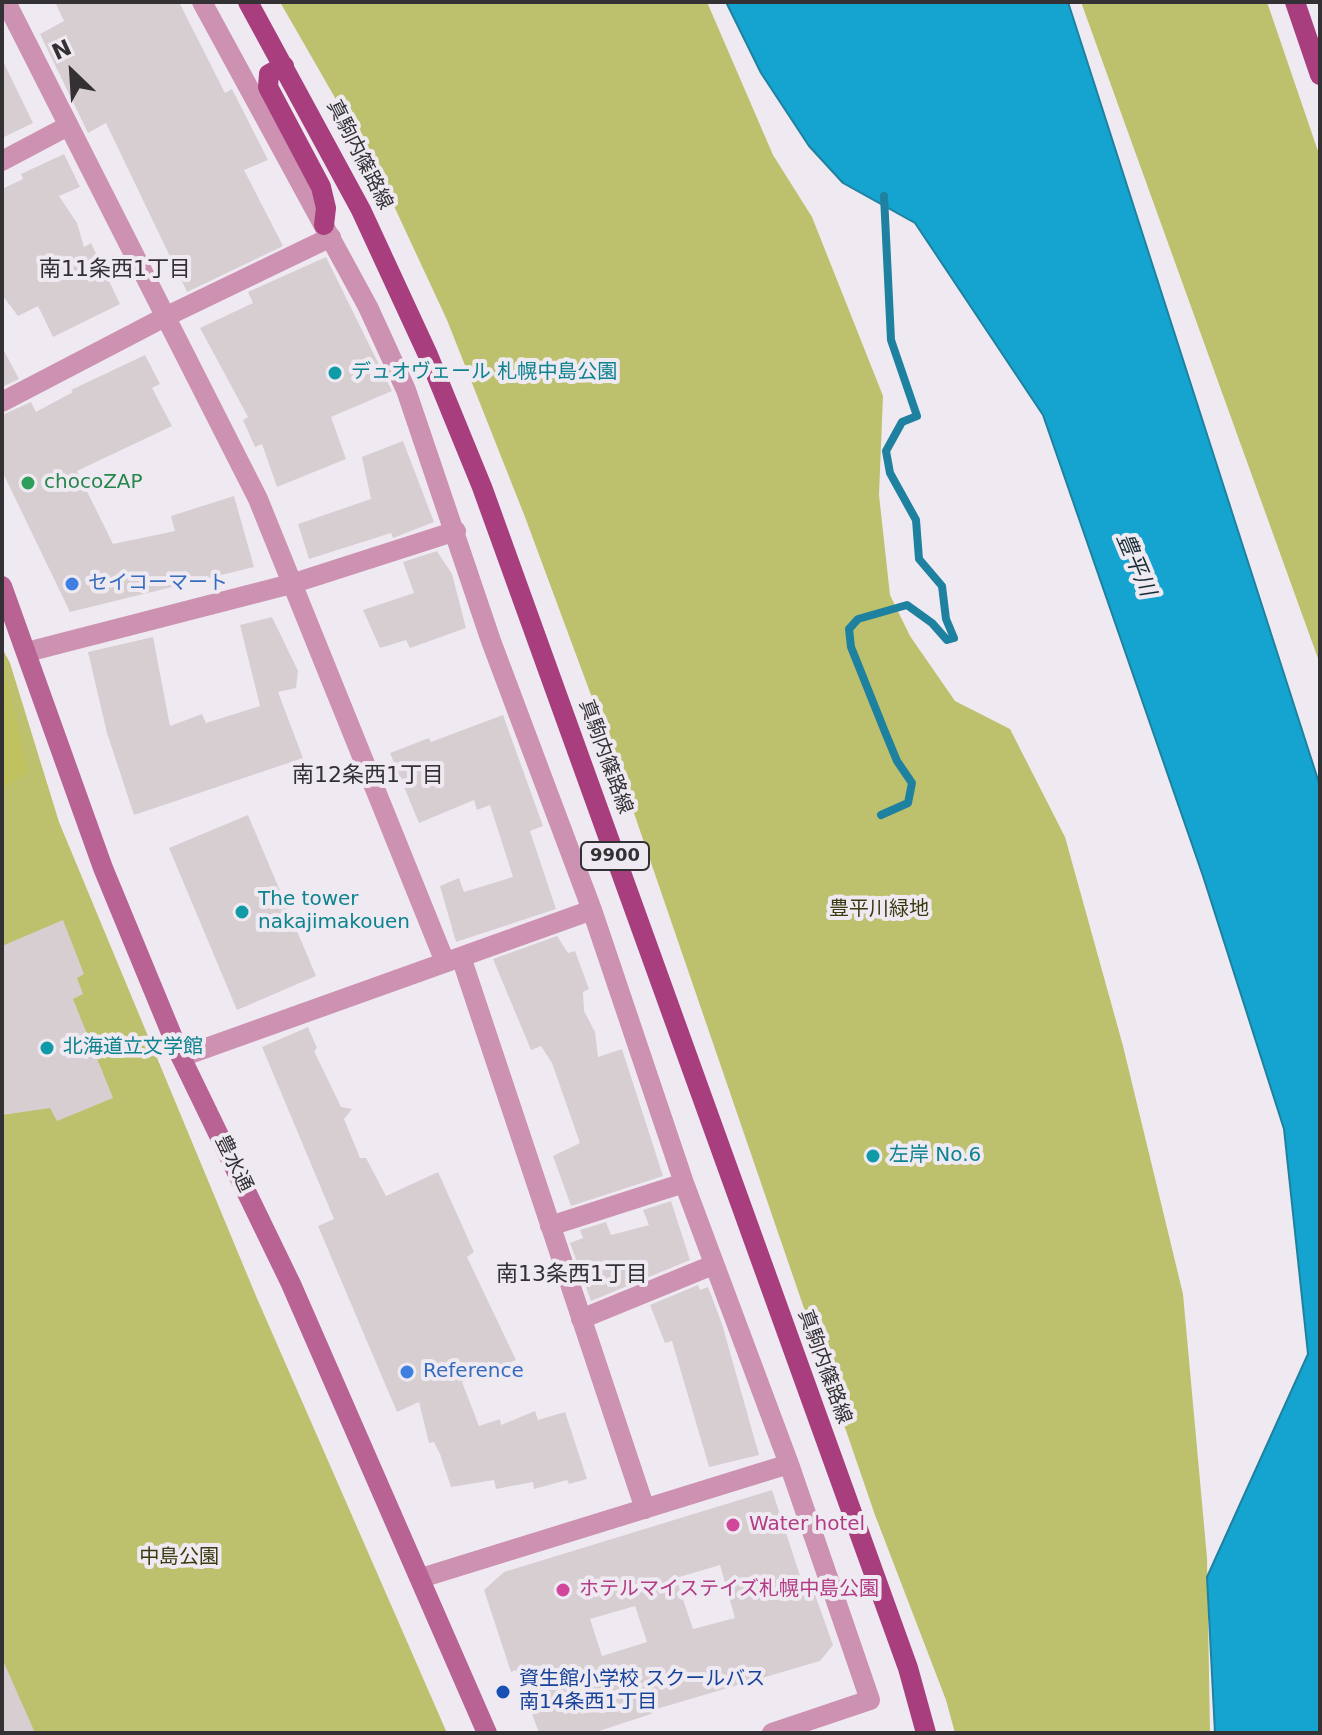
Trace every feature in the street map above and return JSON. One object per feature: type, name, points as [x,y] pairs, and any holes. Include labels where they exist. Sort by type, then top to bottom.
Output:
[{"type":"main road","name":"真駒内篠路線","points":[[248,2],[393,276],[482,487],[908,1668],[926,1733]]},
{"type":"main road","points":[[1295,2],[1320,75]]},
{"type":"main road","points":[[284,66],[269,74],[268,87],[321,187],[328,231]]},
{"type":"street","points":[[6,2],[258,499],[291,584],[453,959],[550,1226],[645,1509]]},
{"type":"street","points":[[202,2],[328,231],[406,390],[491,641],[592,910],[684,1183],[789,1464],[870,1700],[772,1733]]},
{"type":"street","points":[[2,161],[68,126]]},
{"type":"street","points":[[2,402],[328,231]]},
{"type":"street","points":[[27,652],[291,584],[456,531]]},
{"type":"street","name":"豊水通","points":[[2,586],[98,855],[181,1057],[291,1284],[487,1733]]},
{"type":"street","points":[[181,1057],[592,910]]},
{"type":"street","points":[[550,1226],[684,1183]]},
{"type":"street","points":[[581,1319],[713,1265]]},
{"type":"street","points":[[421,1578],[789,1464]]},
{"type":"green space","name":"豊平川緑地","points":[[280,2],[707,2],[773,155],[812,217],[883,396],[879,495],[890,595],[910,636],[955,701],[1010,729],[1065,837],[1123,1046],[1183,1294],[1207,1558],[1210,1733],[955,1733],[946,1700],[875,1515],[624,784],[525,517],[447,320],[380,176]]},
{"type":"green space","points":[[1081,2],[1267,2],[1320,157],[1320,664]]},
{"type":"green space","name":"中島公園","points":[[2,648],[10,663],[59,822],[256,1296],[447,1733],[2,1733]]},
{"type":"shaded area","points":[[2,659],[28,772],[2,789]]},
{"type":"water","name":"豊平川","points":[[726,2],[1068,2],[1320,786],[1320,1733],[1215,1733],[1207,1577],[1308,1354],[1284,1129],[1203,876],[1043,415],[915,223],[843,183],[809,146],[761,73]]},
{"type":"building","points":[[55,2],[179,2],[225,93],[232,89],[268,160],[244,170],[283,246],[187,292],[106,123],[88,133],[40,34],[64,21]]},
{"type":"building","points":[[2,59],[33,123],[2,138]]},
{"type":"building","points":[[64,154],[80,187],[59,196],[77,223],[84,247],[91,243],[120,304],[53,337],[38,306],[18,316],[2,295],[2,189],[23,179],[21,174]]},
{"type":"building","points":[[326,257],[392,391],[331,417],[346,459],[277,487],[262,444],[255,447],[243,420],[248,417],[200,328],[253,303],[248,292]]},
{"type":"building","points":[[2,347],[19,379],[2,387]]},
{"type":"building","points":[[145,355],[160,384],[152,388],[172,426],[77,471],[113,544],[175,531],[171,516],[234,496],[254,567],[70,612],[2,471],[2,415],[31,402],[36,412],[73,392],[71,390]]},
{"type":"building","points":[[403,441],[434,522],[393,538],[391,533],[309,559],[298,524],[371,499],[362,457]]},
{"type":"building","points":[[437,551],[452,574],[466,628],[410,648],[406,640],[380,648],[363,610],[414,593],[403,562]]},
{"type":"building","points":[[272,617],[298,671],[296,688],[278,692],[303,758],[134,815],[107,733],[88,652],[153,637],[170,726],[202,714],[206,723],[260,706],[240,625]]},
{"type":"building","points":[[503,715],[543,826],[530,831],[556,909],[456,942],[440,886],[459,878],[464,892],[513,877],[490,805],[477,810],[474,800],[419,823],[390,753],[429,738],[431,742]]},
{"type":"building","name":"The tower nakajimakouen","points":[[248,815],[316,976],[237,1010],[169,848]]},
{"type":"building","name":"北海道立文学館","points":[[63,920],[84,974],[77,978],[83,994],[73,999],[113,1098],[57,1121],[50,1108],[2,1115],[2,946]]},
{"type":"building","points":[[557,936],[568,953],[575,951],[589,989],[583,992],[584,1011],[595,1032],[598,1057],[622,1049],[663,1176],[571,1206],[553,1156],[580,1143],[552,1063],[541,1046],[531,1050],[493,959]]},
{"type":"building","points":[[308,1027],[317,1048],[314,1051],[341,1107],[352,1109],[344,1119],[360,1158],[366,1158],[386,1196],[438,1172],[474,1252],[467,1257],[516,1360],[462,1382],[479,1426],[500,1419],[501,1425],[535,1411],[538,1420],[565,1412],[587,1479],[569,1484],[567,1480],[534,1489],[533,1482],[496,1489],[494,1480],[451,1487],[434,1442],[429,1443],[419,1402],[397,1412],[318,1226],[334,1219],[262,1047]]},
{"type":"building","points":[[671,1201],[690,1260],[591,1301],[570,1243],[583,1238],[580,1230],[606,1222],[611,1235],[649,1225],[643,1210]]},
{"type":"building","points":[[698,1285],[700,1290],[708,1287],[722,1324],[759,1455],[709,1467],[672,1341],[665,1343],[650,1305]]},
{"type":"building","points":[[772,1490],[804,1588],[812,1586],[833,1645],[820,1661],[653,1710],[654,1713],[593,1733],[539,1733],[516,1670],[511,1672],[484,1590],[504,1572]],"holes":[[[720,1565],[735,1618],[693,1629],[676,1578]],[[635,1606],[647,1642],[602,1656],[590,1619]]]},
{"type":"building","points":[[2,1658],[35,1733],[2,1733]]},
{"type":"waterway","points":[[881,815],[908,803],[912,783],[897,761],[885,732],[851,647],[849,629],[858,619],[907,605],[932,623],[947,640],[954,638],[946,619],[942,586],[919,559],[916,520],[890,473],[886,451],[902,422],[917,416],[891,340],[884,196]]},
{"type":"place","name":"デュオヴェール 札幌中島公園","points":[[335,373]]},
{"type":"place","name":"chocoZAP","points":[[28,483]]},
{"type":"place","name":"セイコーマート","points":[[72,584]]},
{"type":"place","name":"The tower nakajimakouen","points":[[242,912]]},
{"type":"place","name":"北海道立文学館","points":[[47,1048]]},
{"type":"place","name":"左岸 No.6","points":[[873,1156]]},
{"type":"place","name":"Reference","points":[[407,1372]]},
{"type":"place","name":"Water hotel","points":[[733,1525]]},
{"type":"place","name":"ホテルマイステイズ札幌中島公園","points":[[563,1590]]},
{"type":"place","name":"資生館小学校 スクールバス 南14条西1丁目","points":[[503,1692]]},
{"type":"district","name":"南11条西1丁目","points":[[115,270]]},
{"type":"district","name":"南12条西1丁目","points":[[368,776]]},
{"type":"district","name":"南13条西1丁目","points":[[572,1275]]}]
